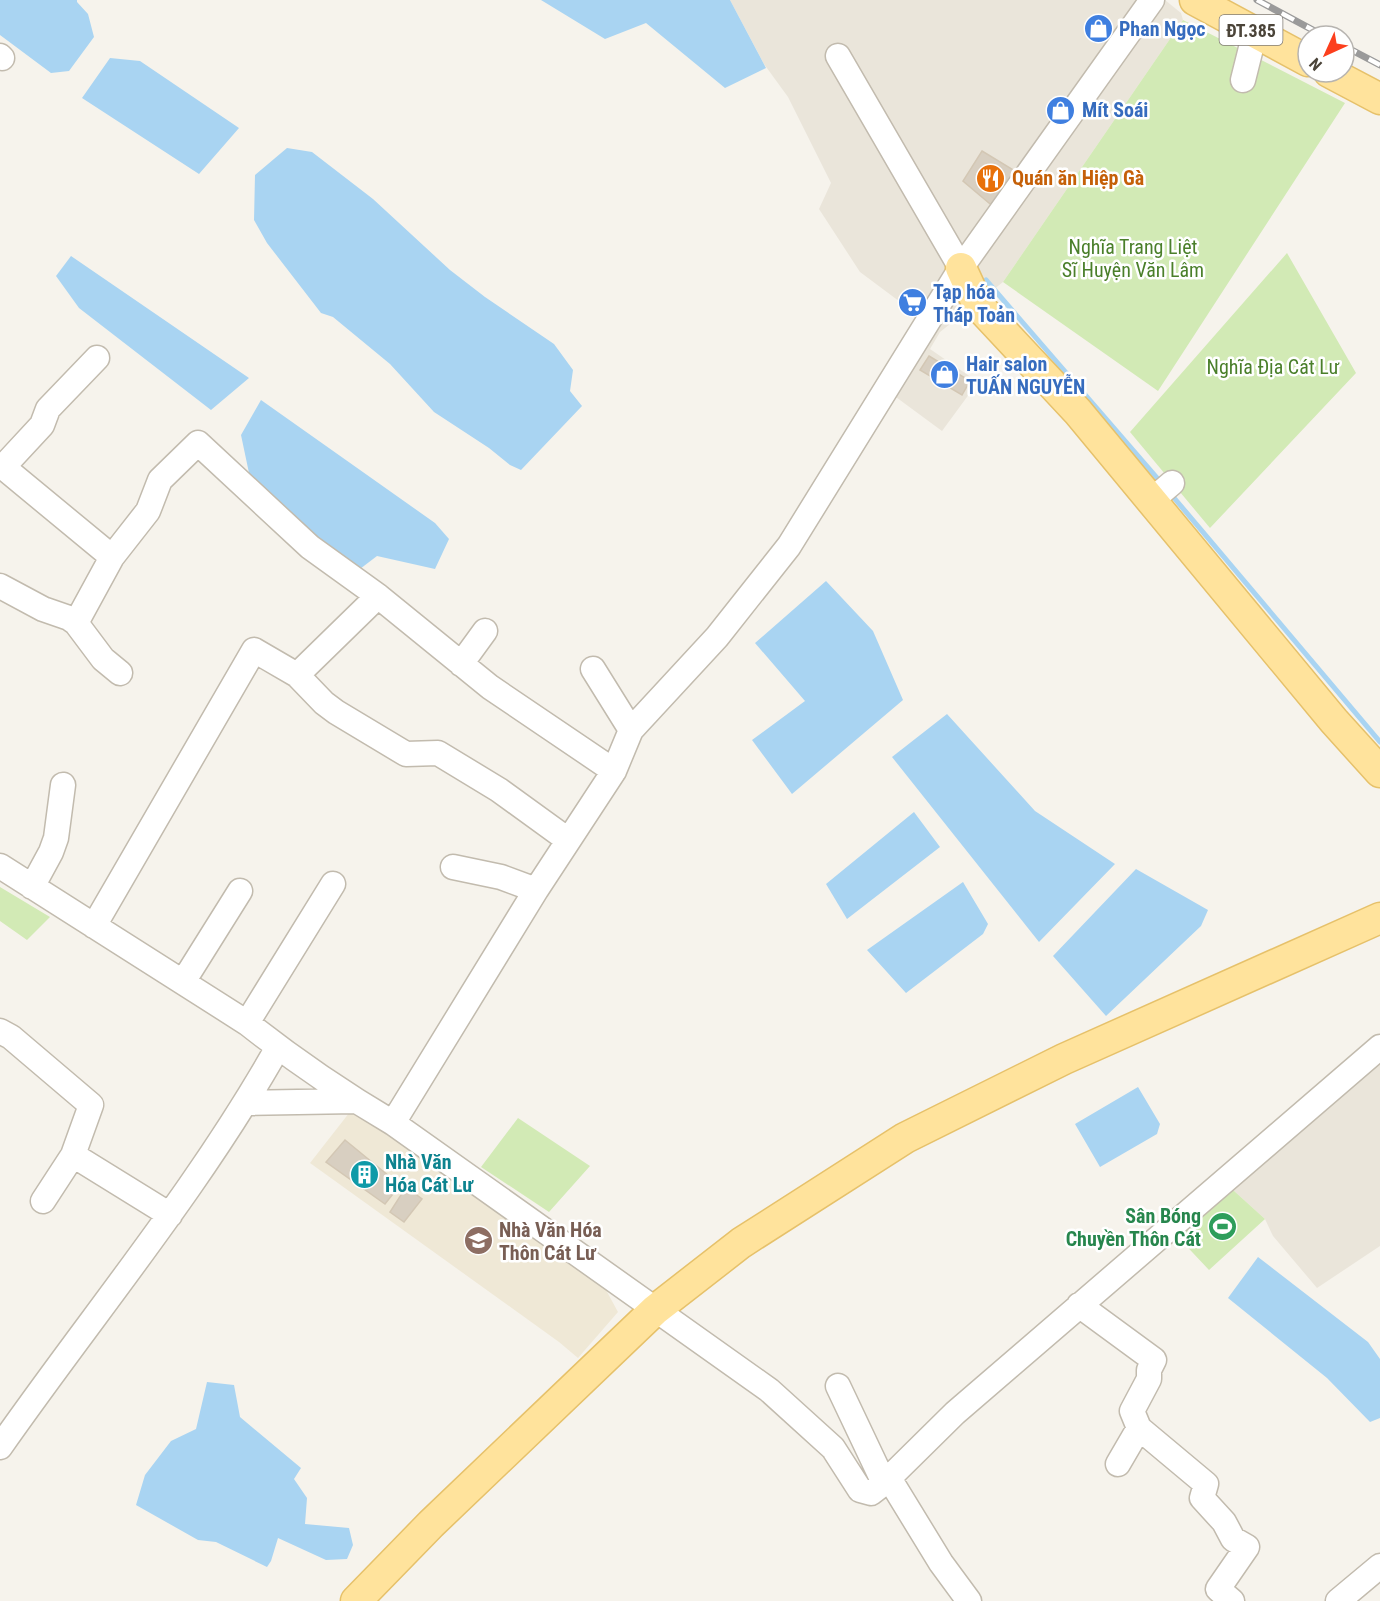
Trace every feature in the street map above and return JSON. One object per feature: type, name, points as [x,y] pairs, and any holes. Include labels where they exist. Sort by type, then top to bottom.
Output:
[{"type":"main road","name":"ĐT.385","points":[[1195,0],[1296,54]]},
{"type":"main road","points":[[1352,84],[1380,99]]},
{"type":"main road","points":[[961,268],[978,305],[1055,386],[1162,492],[1334,721],[1380,772]]},
{"type":"main road","points":[[356,1601],[431,1524],[656,1310],[741,1243],[905,1138],[1064,1059],[1380,918]]},
{"type":"street","points":[[393,1123],[536,890],[614,771],[630,730],[717,637],[789,546],[961,268],[1152,0]]},
{"type":"street","points":[[1243,80],[1256,32]]},
{"type":"street","points":[[838,56],[961,268]]},
{"type":"street","points":[[940,302],[978,305]]},
{"type":"street","points":[[89,360],[48,410],[42,425],[3,467],[112,557]]},
{"type":"street","points":[[76,623],[112,557],[148,511],[160,480],[198,443],[310,547],[378,596],[490,687],[614,771]]},
{"type":"street","points":[[0,586],[42,609],[69,618],[76,623],[98,653],[120,673]]},
{"type":"street","points":[[297,675],[378,596]]},
{"type":"street","points":[[461,664],[485,632]]},
{"type":"street","points":[[94,926],[254,650],[297,675],[336,712],[406,754],[438,753],[499,790],[568,840]]},
{"type":"street","points":[[593,669],[630,730]]},
{"type":"street","points":[[32,887],[56,838],[63,785]]},
{"type":"street","points":[[0,866],[248,1023],[278,1047],[356,1101],[393,1123],[471,1186],[656,1310],[769,1390],[833,1448],[860,1490],[871,1493],[955,1413],[1380,1047]]},
{"type":"street","points":[[453,867],[501,878],[536,890]]},
{"type":"street","points":[[248,1023],[333,884]]},
{"type":"street","points":[[183,982],[240,891]]},
{"type":"street","points":[[4,1040],[91,1105],[73,1155],[43,1201]]},
{"type":"street","points":[[0,1448],[55,1369],[170,1215],[246,1103],[278,1047]]},
{"type":"street","points":[[246,1103],[356,1101]]},
{"type":"street","points":[[73,1155],[170,1215]]},
{"type":"street","points":[[1079,1305],[1154,1360],[1149,1370],[1149,1379],[1132,1411],[1139,1428],[1206,1484],[1202,1498],[1224,1522],[1233,1539],[1247,1547],[1220,1597]]},
{"type":"street","points":[[838,1386],[887,1480],[941,1563],[969,1601]]},
{"type":"street","points":[[1118,1464],[1139,1428]]},
{"type":"street","points":[[1338,1601],[1380,1566]]},
{"type":"shaded area","points":[[730,0],[1165,0],[1181,13],[1183,20],[1003,282],[940,332],[930,349],[978,382],[942,431],[885,389],[927,322],[860,272],[819,209],[831,183],[788,97],[764,64]]},
{"type":"shaded area","points":[[1380,1062],[1380,1246],[1317,1288],[1273,1236],[1265,1219],[1233,1190]]},
{"type":"shaded area","name":"Nhà Văn Hóa Thôn Cát Lư","points":[[353,1108],[606,1290],[618,1312],[578,1358],[310,1163]]},
{"type":"green space","name":"Nghĩa Trang Liệt Sĩ Huyện Văn Lâm","points":[[1183,20],[1296,78],[1296,84],[1308,84],[1345,103],[1158,391],[1003,282]]},
{"type":"green space","name":"Nghĩa Địa Cát Lư","points":[[1287,253],[1356,373],[1210,528],[1130,432]]},
{"type":"green space","points":[[0,887],[50,917],[27,940],[0,921]]},
{"type":"green space","points":[[518,1118],[590,1166],[549,1212],[481,1167]]},
{"type":"green space","name":"Sân Bóng Chuyền Thôn Cát","points":[[1233,1190],[1265,1219],[1209,1270],[1177,1236]]},
{"type":"water","points":[[0,0],[77,0],[88,14],[94,37],[69,71],[51,73],[0,35]]},
{"type":"water","points":[[541,0],[730,0],[766,68],[725,88],[646,23],[605,39]]},
{"type":"water","points":[[110,58],[140,61],[239,128],[199,174],[82,98]]},
{"type":"water","points":[[287,148],[312,152],[373,199],[450,270],[554,344],[573,370],[570,391],[582,406],[521,470],[510,465],[489,448],[434,412],[390,364],[333,317],[321,313],[267,243],[254,220],[255,175]]},
{"type":"water","points":[[71,256],[249,378],[211,410],[79,308],[56,276]]},
{"type":"water","points":[[261,400],[435,523],[449,539],[435,569],[377,556],[356,572],[287,516],[249,473],[241,435]]},
{"type":"water","points":[[826,581],[873,631],[903,700],[792,794],[752,740],[805,701],[755,643]]},
{"type":"water","points":[[947,714],[1035,811],[1115,864],[1039,942],[892,757]]},
{"type":"water","points":[[914,812],[940,847],[847,919],[826,884]]},
{"type":"water","points":[[1136,869],[1208,910],[1201,926],[1106,1016],[1053,956]]},
{"type":"water","points":[[963,882],[988,924],[983,934],[906,993],[867,950]]},
{"type":"water","points":[[1138,1087],[1160,1124],[1157,1134],[1100,1167],[1075,1124]]},
{"type":"water","points":[[1258,1257],[1368,1342],[1380,1359],[1380,1418],[1370,1422],[1327,1378],[1228,1298]]},
{"type":"water","points":[[207,1382],[234,1385],[240,1417],[301,1468],[294,1479],[307,1498],[305,1524],[349,1528],[353,1545],[347,1559],[326,1560],[278,1538],[267,1567],[216,1542],[198,1540],[136,1505],[145,1475],[171,1441],[196,1429]]},
{"type":"building","name":"Quán ăn Hiệp Gà","points":[[982,151],[1020,174],[996,209],[963,181]]},
{"type":"building","name":"Hair salon TUẤN NGUYỄN","points":[[929,356],[970,381],[962,395],[920,370]]},
{"type":"building","name":"Nhà Văn Hóa Cát Lư","points":[[345,1140],[400,1185],[385,1204],[326,1162]]},
{"type":"building","points":[[406,1187],[422,1199],[404,1222],[390,1212]]},
{"type":"waterway","points":[[986,280],[1157,478]]},
{"type":"waterway","points":[[1175,499],[1380,742]]},
{"type":"railway","points":[[1257,0],[1302,24]]},
{"type":"railway","points":[[1356,52],[1380,65]]},
{"type":"place","name":"Phan Ngọc","points":[[1098,29]]},
{"type":"place","name":"Mít Soái","points":[[1061,110]]},
{"type":"place","name":"Quán ăn Hiệp Gà","points":[[991,178]]},
{"type":"place","name":"Tạp hóa Tháp Toản","points":[[912,303]]},
{"type":"place","name":"Hair salon TUẤN NGUYỄN","points":[[945,375]]},
{"type":"place","name":"Nhà Văn Hóa Cát Lư","points":[[364,1174]]},
{"type":"place","name":"Sân Bóng Chuyền Thôn Cát","points":[[1222,1227]]},
{"type":"place","name":"Nhà Văn Hóa Thôn Cát Lư","points":[[478,1241]]}]
